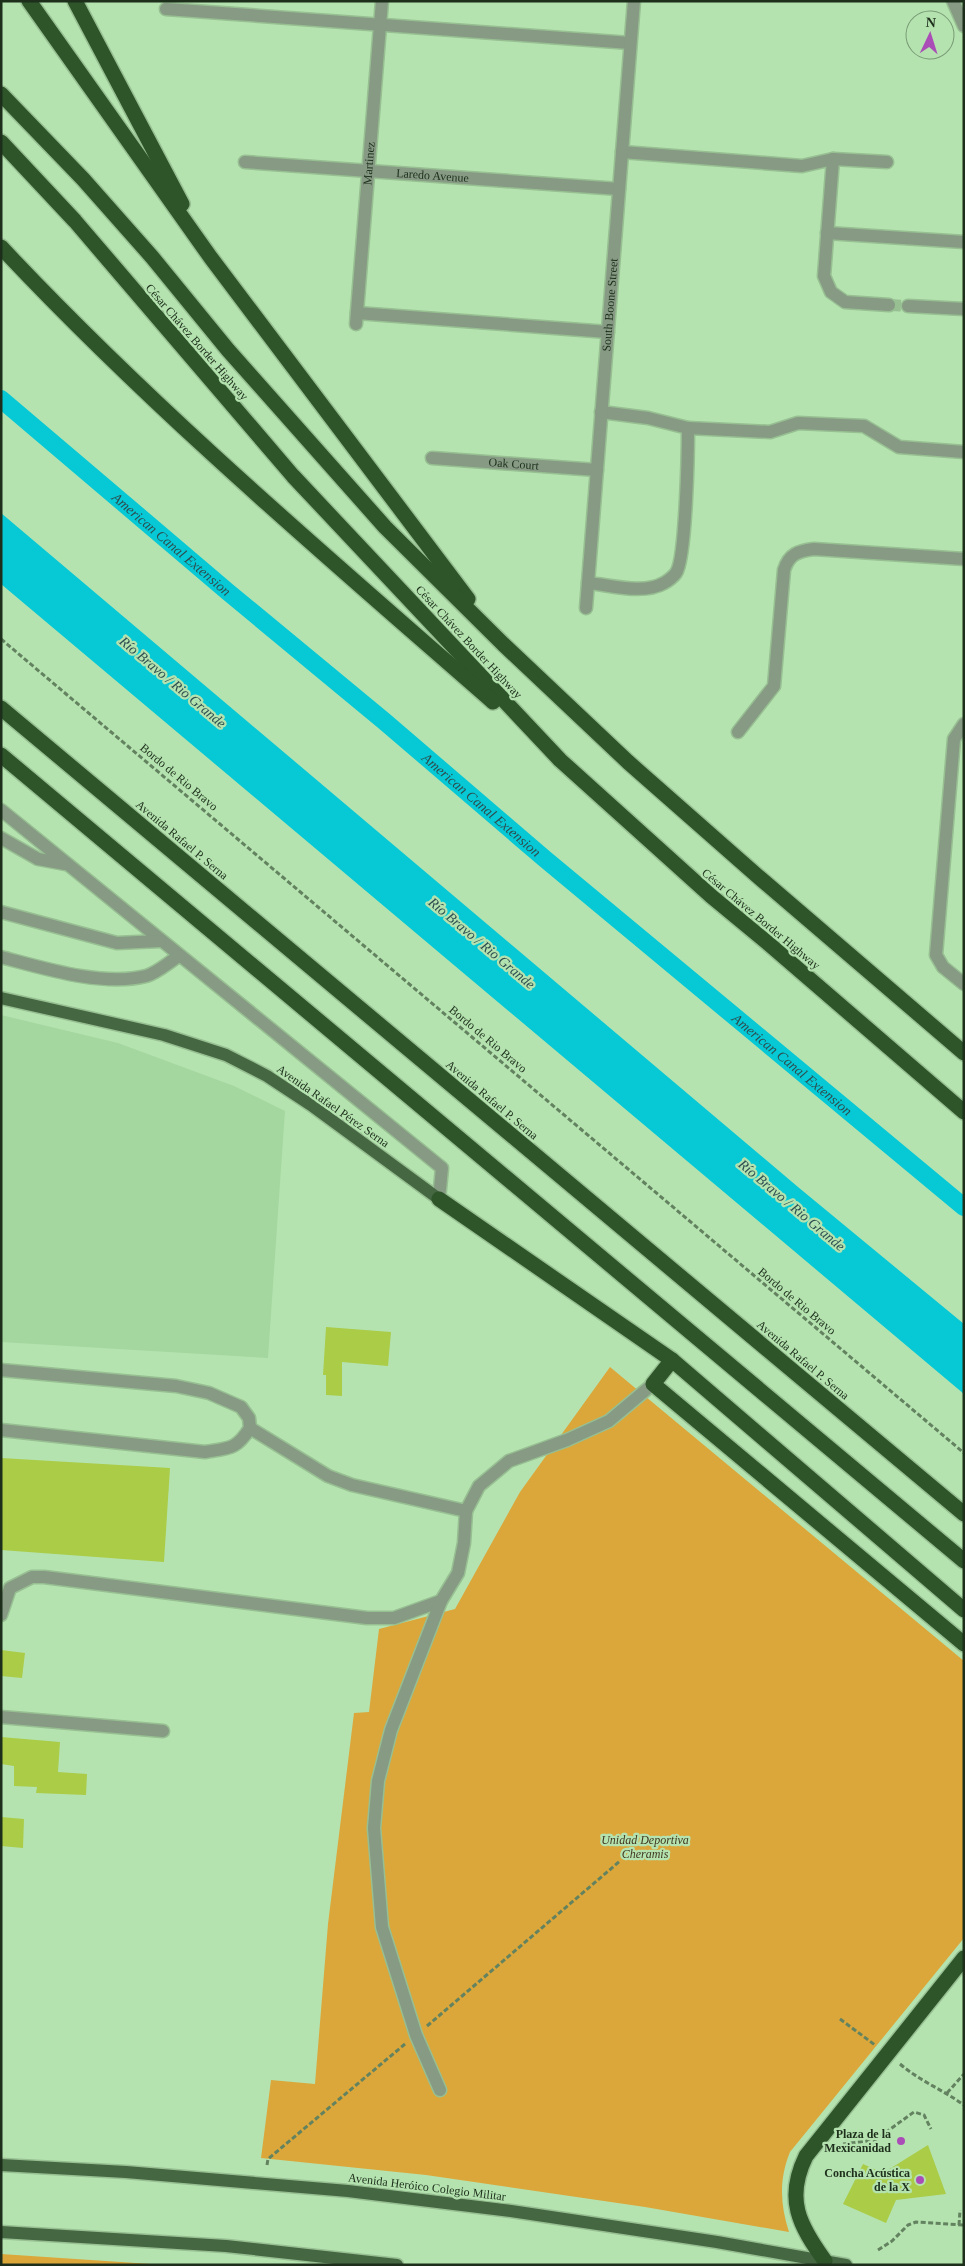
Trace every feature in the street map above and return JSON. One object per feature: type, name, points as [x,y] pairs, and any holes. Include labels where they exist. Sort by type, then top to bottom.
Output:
[{"type":"highway","points":[[30,1],[211,258],[502,644]]},
{"type":"highway","points":[[76,1],[211,258]]},
{"type":"highway","name":"César Chávez Border Highway","points":[[1,94],[89,186],[228,350],[385,527],[502,644],[628,762],[964,1053]]},
{"type":"highway","name":"César Chávez Border Highway","points":[[1,142],[75,221],[185,352],[293,476],[560,760],[711,896],[964,1112]]},
{"type":"highway","points":[[1,247],[184,427],[272,509],[560,760]]},
{"type":"highway","name":"Avenida Rafael P. Serna","points":[[1,708],[964,1514]]},
{"type":"highway","points":[[1,755],[964,1560]]},
{"type":"highway","points":[[439,1199],[672,1360],[964,1610]]},
{"type":"highway","points":[[672,1360],[653,1384],[964,1644]]},
{"type":"highway","points":[[825,2261],[804,2230],[796,2205],[795,2186],[799,2171],[806,2156],[964,1958]]},
{"type":"main road","name":"Avenida Rafael Pérez Serna","points":[[1,998],[164,1035],[226,1056],[267,1076],[311,1105],[439,1199]]},
{"type":"main road","name":"Avenida Heróico Colegio Militar","points":[[1,2165],[185,2176],[348,2191],[521,2213],[846,2265]]},
{"type":"main road","points":[[1,2232],[226,2246],[397,2265]]},
{"type":"street","name":"Martinez","points":[[382,1],[356,319],[608,332]]},
{"type":"street","name":"South Boone Street","points":[[586,608],[634,1]]},
{"type":"street","points":[[958,8],[964,26]]},
{"type":"street","points":[[166,9],[630,43]]},
{"type":"street","points":[[622,152],[802,166],[833,158],[887,162]]},
{"type":"street","points":[[833,158],[824,276],[831,292],[844,302],[889,305]]},
{"type":"street","name":"Laredo Avenue","points":[[245,162],[618,189]]},
{"type":"street","points":[[827,233],[964,242]]},
{"type":"street","points":[[908,306],[964,309]]},
{"type":"street","points":[[602,412],[648,418],[688,428],[770,432],[798,423],[864,426],[898,446],[964,452]]},
{"type":"street","points":[[588,583],[642,589],[664,583],[677,572],[681,555],[688,467],[688,428]]},
{"type":"street","name":"Oak Court","points":[[432,458],[597,470]]},
{"type":"street","points":[[738,732],[774,686],[784,570],[788,559],[798,551],[814,549],[964,559]]},
{"type":"street","points":[[964,724],[954,739],[958,754],[936,955],[943,967],[964,984]]},
{"type":"street","points":[[1,810],[442,1168],[439,1199]]},
{"type":"street","points":[[1,838],[38,859],[66,864]]},
{"type":"street","points":[[1,912],[117,942],[160,941]]},
{"type":"street","points":[[1,957],[70,974],[120,979],[148,976],[179,956]]},
{"type":"street","points":[[1,1370],[176,1386],[209,1394],[241,1407],[249,1418],[250,1428],[240,1443],[228,1448],[205,1452],[1,1430]]},
{"type":"street","points":[[440,2090],[416,2035],[382,1927],[374,1828],[378,1781],[390,1730],[441,1601],[458,1573],[464,1543],[466,1511],[478,1486],[509,1461],[567,1440],[609,1421],[653,1384]]},
{"type":"street","points":[[250,1428],[328,1476],[352,1485],[466,1511]]},
{"type":"street","points":[[1,1615],[10,1588],[26,1579],[44,1576],[367,1618],[394,1618],[441,1601]]},
{"type":"street","points":[[1,1717],[163,1731]]},
{"type":"path","name":"Bordo de Rio Bravo","points":[[1,639],[964,1453]]},
{"type":"path","points":[[267,2165],[268,2159],[620,1861]]},
{"type":"path","points":[[840,2019],[877,2047]]},
{"type":"path","points":[[900,2064],[913,2075],[947,2093],[964,2105]]},
{"type":"path","points":[[947,2093],[964,2074]]},
{"type":"path","points":[[842,2144],[875,2140],[914,2112],[924,2115],[931,2129]]},
{"type":"path","points":[[878,2250],[892,2241],[908,2225],[916,2222],[961,2225],[960,2210]]},
{"type":"shaded area","points":[[1,1015],[118,1043],[234,1086],[285,1111],[268,1358],[1,1342]]},
{"type":"green space","name":"Unidad Deportiva Cheramis","points":[[610,1367],[964,1661],[964,1938],[790,2152],[782,2182],[782,2202],[789,2232],[645,2207],[426,2175],[261,2158],[271,2080],[315,2084],[328,1924],[354,1713],[369,1712],[379,1629],[455,1609],[520,1492]]},
{"type":"green space","points":[[1,2254],[166,2265],[1,2265]]},
{"type":"water","name":"Río Bravo / Rio Grande","points":[[1,513],[798,1187],[964,1324],[964,1394],[1,584]]},
{"type":"building","points":[[326,1327],[391,1332],[388,1366],[342,1362],[342,1396],[326,1395],[326,1375],[323,1375]]},
{"type":"building","points":[[1,1458],[170,1468],[164,1562],[1,1550]]},
{"type":"building","points":[[1,1650],[25,1653],[22,1678],[1,1676]]},
{"type":"building","points":[[1,1737],[60,1742],[58,1772],[87,1774],[86,1795],[36,1793],[37,1787],[14,1786],[14,1766],[1,1764]]},
{"type":"building","points":[[1,1817],[24,1819],[23,1848],[1,1846]]},
{"type":"building","points":[[928,2145],[946,2194],[896,2200],[886,2223],[843,2204],[863,2164],[883,2173]]},
{"type":"waterway","name":"American Canal Extension","points":[[1,399],[545,859],[964,1207]]},
{"type":"tunnel","points":[[889,305],[908,306]]},
{"type":"place","name":"Plaza de la Mexicanidad","points":[[901,2141]]},
{"type":"place","name":"Concha Acústica de la X","points":[[920,2180]]}]
